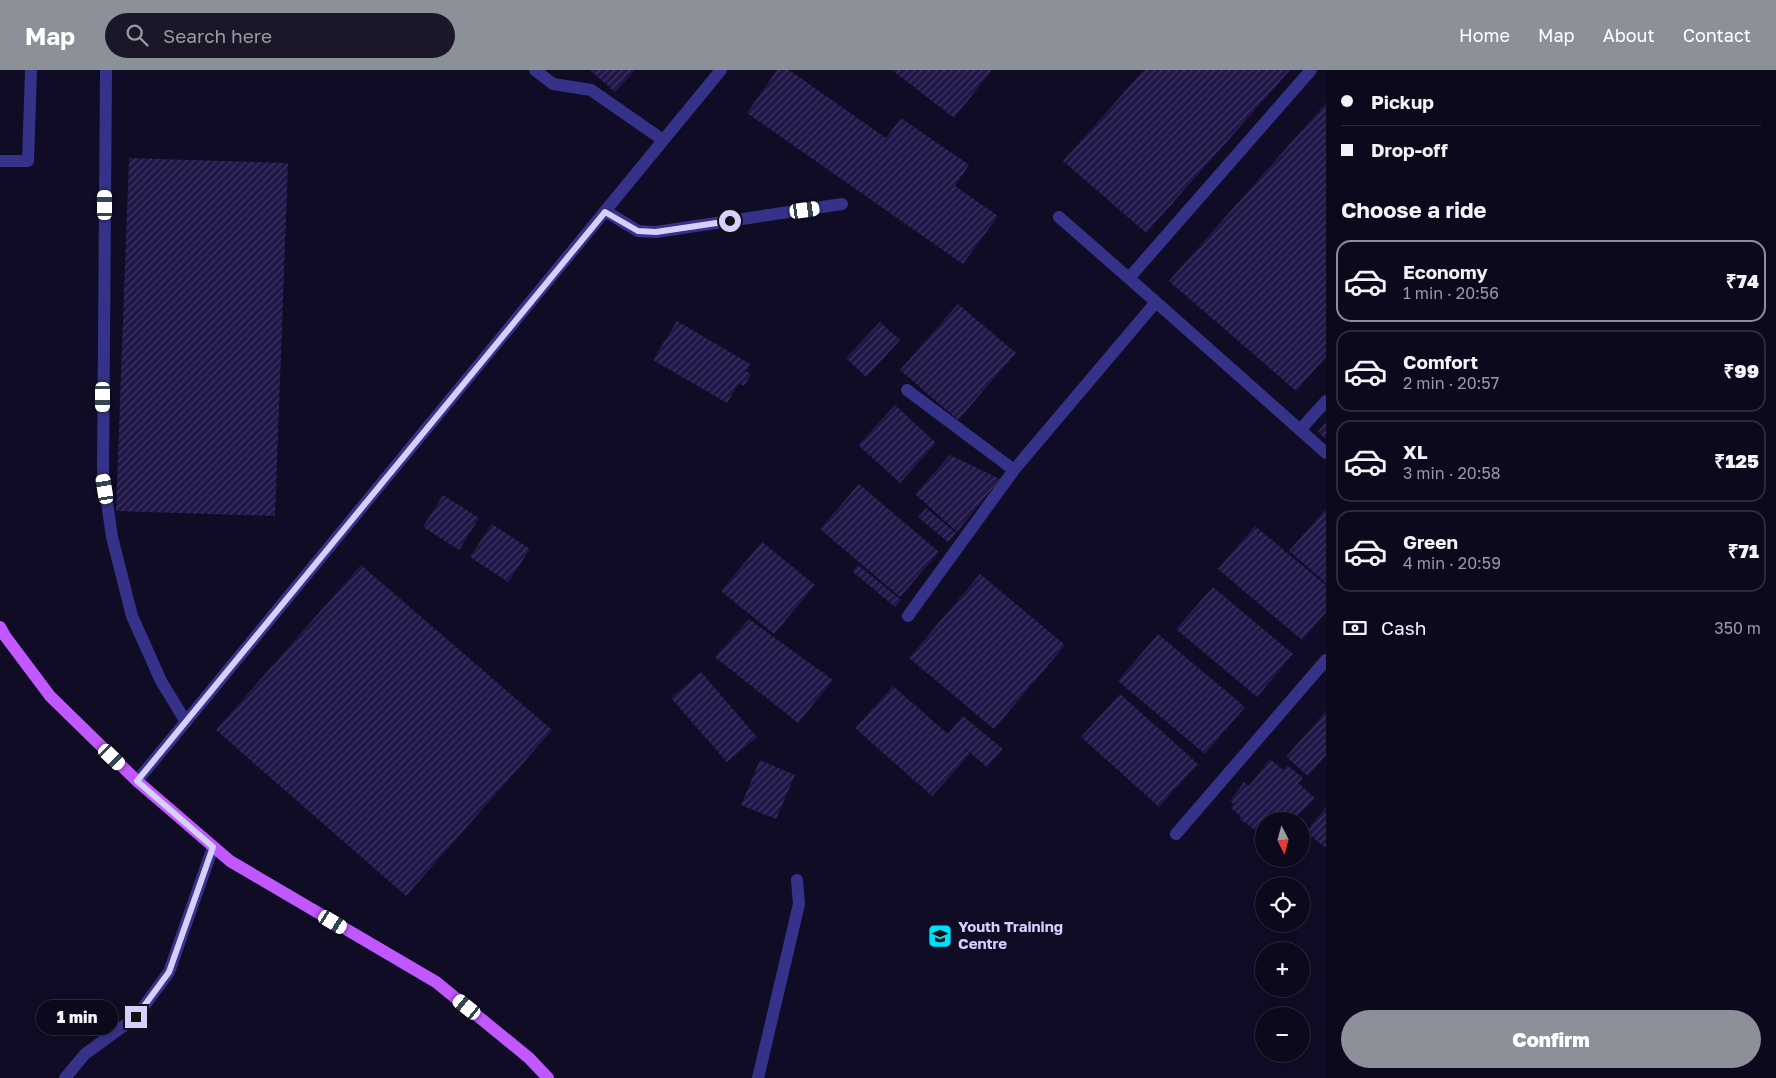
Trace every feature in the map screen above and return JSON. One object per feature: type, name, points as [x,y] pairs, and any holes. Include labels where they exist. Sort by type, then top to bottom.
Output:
[{"type":"main road","points":[[0,627],[50,696],[137,781],[230,861],[436,982],[529,1058],[548,1078]]},
{"type":"street","points":[[0,161],[28,161],[31,70]]},
{"type":"street","points":[[106,70],[103,474],[112,537],[132,616],[162,680],[186,722]]},
{"type":"street","points":[[535,70],[553,84],[591,90],[663,140]]},
{"type":"street","points":[[137,781],[721,70]]},
{"type":"street","points":[[1129,278],[1310,70]]},
{"type":"street","points":[[605,212],[638,231],[656,232],[842,204]]},
{"type":"street","points":[[1059,217],[1326,453]]},
{"type":"street","points":[[908,616],[1014,470],[1156,302]]},
{"type":"street","points":[[907,390],[1014,470]]},
{"type":"street","points":[[1300,430],[1326,401]]},
{"type":"street","points":[[1176,834],[1326,660]]},
{"type":"street","points":[[66,1078],[85,1054],[136,1017],[169,972],[213,847]]},
{"type":"street","points":[[758,1078],[799,904],[797,880]]},
{"type":"building","points":[[590,70],[635,70],[615,92]]},
{"type":"building","points":[[777,70],[789,70],[886,138],[901,118],[969,165],[955,186],[998,216],[963,264],[747,113]]},
{"type":"building","points":[[892,70],[992,70],[954,118]]},
{"type":"building","points":[[1144,70],[1290,70],[1146,233],[1063,161]]},
{"type":"building","points":[[1326,103],[1326,357],[1296,391],[1169,281]]},
{"type":"building","points":[[129,158],[288,163],[275,516],[116,511]]},
{"type":"building","points":[[958,304],[1016,353],[958,420],[900,370]]},
{"type":"building","points":[[677,321],[750,364],[746,371],[751,374],[744,386],[739,383],[727,403],[653,360]]},
{"type":"building","points":[[880,322],[900,340],[866,377],[846,358]]},
{"type":"building","points":[[895,405],[936,443],[900,483],[858,445]]},
{"type":"building","points":[[1326,422],[1326,439],[1318,432]]},
{"type":"building","points":[[950,455],[1000,479],[957,532],[915,494]]},
{"type":"building","points":[[859,484],[939,552],[900,597],[820,529]]},
{"type":"building","points":[[443,495],[479,518],[459,550],[423,527]]},
{"type":"building","points":[[926,508],[956,533],[948,542],[918,517]]},
{"type":"building","points":[[1326,511],[1326,583],[1289,551]]},
{"type":"building","points":[[492,524],[530,549],[508,582],[470,557]]},
{"type":"building","points":[[1255,526],[1326,585],[1326,612],[1302,640],[1218,569]]},
{"type":"building","points":[[762,542],[815,585],[774,634],[721,591]]},
{"type":"building","points":[[361,565],[552,730],[406,896],[216,730]]},
{"type":"building","points":[[858,565],[901,600],[895,607],[852,571]]},
{"type":"building","points":[[980,574],[1065,645],[994,729],[909,658]]},
{"type":"building","points":[[1213,587],[1293,654],[1257,697],[1176,629]]},
{"type":"building","points":[[749,619],[833,680],[798,723],[715,657]]},
{"type":"building","points":[[1158,634],[1245,707],[1205,754],[1118,681]]},
{"type":"building","points":[[701,672],[757,737],[727,762],[671,698]]},
{"type":"building","points":[[893,686],[948,734],[963,716],[1003,749],[987,767],[963,747],[970,754],[932,796],[855,728]]},
{"type":"building","points":[[1120,694],[1198,764],[1159,807],[1081,737]]},
{"type":"building","points":[[1326,711],[1326,755],[1308,776],[1286,757]]},
{"type":"building","points":[[1270,759],[1283,770],[1287,765],[1303,778],[1298,783],[1315,798],[1302,812],[1255,812],[1255,830],[1240,819],[1242,818],[1231,808],[1234,804],[1230,801],[1244,782],[1249,786]]},
{"type":"building","points":[[760,760],[795,775],[776,819],[741,805]]},
{"type":"building","points":[[1326,807],[1326,848],[1310,835],[1310,827]]},
{"type":"place","name":"Youth Training Centre","points":[[940,936]]},
{"type":"route","points":[[136,1017],[169,972],[213,847],[137,781],[605,212],[638,231],[656,232],[730,221]]}]
